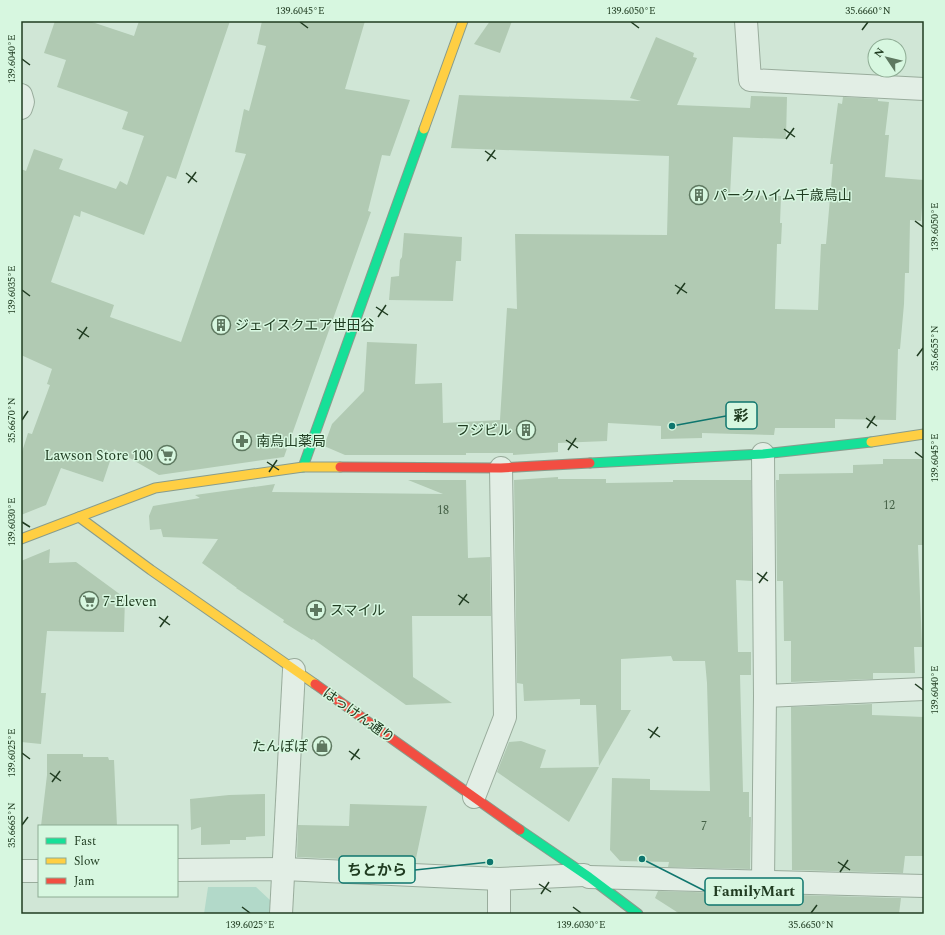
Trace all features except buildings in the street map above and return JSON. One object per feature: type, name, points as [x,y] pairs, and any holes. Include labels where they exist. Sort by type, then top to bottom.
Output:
[{"type":"street","points":[[303,467],[464,21]]},
{"type":"street","points":[[746,21],[750,80],[924,89]]},
{"type":"street","points":[[21,95],[23,102],[21,108]]},
{"type":"street","points":[[21,539],[155,488],[303,467],[502,468],[763,454],[874,442],[924,434]]},
{"type":"street","points":[[762,882],[765,696],[763,454]]},
{"type":"street","points":[[474,797],[505,717],[502,468]]},
{"type":"street","name":"はっけん通り","points":[[79,517],[151,570],[638,914]]},
{"type":"street","points":[[281,914],[294,670]]},
{"type":"street","points":[[765,696],[924,689]]},
{"type":"street","points":[[178,870],[284,869],[498,879],[586,876],[924,886]]},
{"type":"street","points":[[21,871],[38,871]]},
{"type":"street","points":[[498,879],[499,914]]},
{"type":"green space","points":[[208,887],[256,887],[271,901],[270,914],[204,914]]},
{"type":"traffic: fast","points":[[303,467],[424,129]]},
{"type":"traffic: fast","points":[[590,463],[763,454],[871,442]]},
{"type":"traffic: fast","points":[[520,830],[589,877],[638,914]]},
{"type":"traffic: slow","points":[[424,129],[463,21]]},
{"type":"traffic: slow","points":[[871,442],[924,434]]},
{"type":"traffic: slow","points":[[21,539],[155,488],[303,467],[340,467]]},
{"type":"traffic: slow","points":[[79,517],[151,570],[315,684]]},
{"type":"traffic: jam","points":[[340,467],[501,468],[590,463]]},
{"type":"traffic: jam","points":[[315,684],[520,830]]},
{"type":"place","name":"パークハイム千歳烏山","points":[[699,195]]},
{"type":"place","name":"ジェイスクエア世田谷","points":[[221,325]]},
{"type":"place","name":"彩","points":[[672,426]]},
{"type":"place","name":"フジビル","points":[[526,430]]},
{"type":"place","name":"南烏山薬局","points":[[242,441]]},
{"type":"place","name":"Lawson Store 100","points":[[167,455]]},
{"type":"place","name":"7-Eleven","points":[[89,601]]},
{"type":"place","name":"スマイル","points":[[316,610]]},
{"type":"place","name":"たんぽぽ","points":[[322,746]]},
{"type":"place","name":"FamilyMart","points":[[642,859]]},
{"type":"place","name":"ちとから","points":[[490,862]]}]
